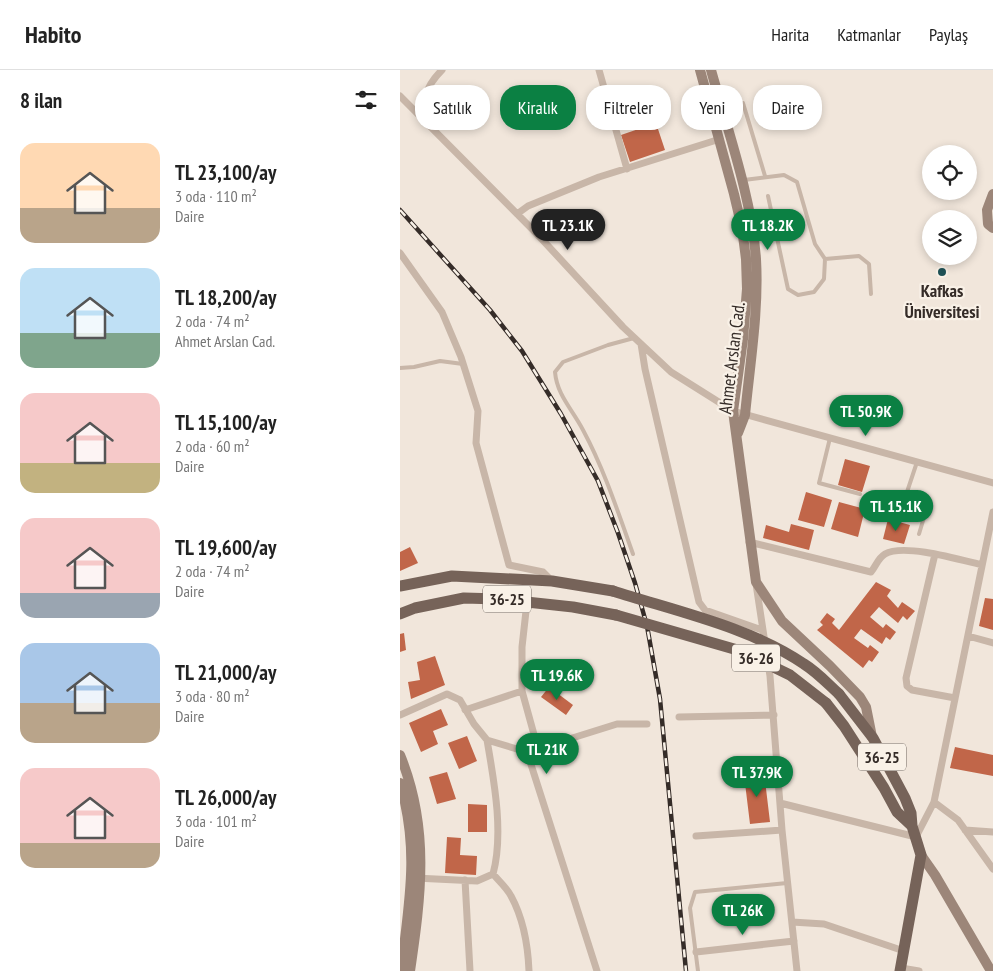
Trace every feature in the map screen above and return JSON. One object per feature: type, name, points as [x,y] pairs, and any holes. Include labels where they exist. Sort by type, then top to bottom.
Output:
[{"type":"main road","name":"36-25","points":[[401,584],[452,576],[552,581],[613,591],[713,622],[765,642],[805,664],[839,694],[873,738],[905,798],[911,813],[912,826]]},
{"type":"main road","name":"36-25","points":[[400,614],[415,608],[464,598],[499,598],[573,607],[616,615],[676,632]]},
{"type":"main road","name":"36-26","points":[[676,632],[741,651],[773,666],[790,675],[826,703],[844,726],[880,780],[897,812],[912,826],[921,855]]},
{"type":"main road","points":[[900,969],[921,855]]},
{"type":"street","points":[[430,85],[442,70]]},
{"type":"street","points":[[599,70],[627,169]]},
{"type":"street","name":"Ahmet Arslan Cad.","points":[[700,70],[742,228],[746,259],[743,339],[733,411],[738,434]]},
{"type":"street","name":"Ahmet Arslan Cad.","points":[[711,70],[752,226],[756,258],[755,310],[745,415],[738,434]]},
{"type":"street","points":[[400,96],[415,110]]},
{"type":"street","points":[[434,130],[517,214],[634,338],[671,372],[733,411],[993,483]]},
{"type":"street","points":[[517,214],[528,206],[599,178],[720,140]]},
{"type":"street","points":[[993,194],[988,210],[988,224],[993,228]]},
{"type":"street","points":[[400,253],[442,312],[463,364],[478,411],[476,444],[509,565],[543,572],[552,581]]},
{"type":"street","points":[[641,344],[645,369],[699,602],[705,610],[762,630]]},
{"type":"street","points":[[738,434],[749,542],[770,676],[782,830],[797,971]]},
{"type":"street","points":[[780,803],[916,837],[934,802],[993,512]]},
{"type":"street","points":[[749,542],[871,572],[882,556],[888,552],[914,551],[982,565]]},
{"type":"street","points":[[935,554],[906,678],[907,686],[912,690],[955,698]]},
{"type":"street","points":[[756,582],[782,621],[860,697],[866,707],[873,738]]},
{"type":"street","points":[[527,602],[522,647],[522,691],[538,749]]},
{"type":"street","points":[[968,636],[993,643]]},
{"type":"street","points":[[465,710],[522,691]]},
{"type":"street","points":[[400,715],[447,694],[460,700],[474,724],[487,740],[498,836],[497,859],[493,874]]},
{"type":"street","points":[[679,716],[774,715]]},
{"type":"street","points":[[487,740],[528,752],[618,724],[647,724]]},
{"type":"street","points":[[528,752],[597,971]]},
{"type":"street","points":[[400,755],[417,878],[410,971]]},
{"type":"street","points":[[400,783],[406,805]]},
{"type":"street","points":[[934,802],[958,820],[993,869]]},
{"type":"street","points":[[696,836],[782,830]]},
{"type":"street","points":[[965,830],[993,832]]},
{"type":"street","name":"36-26","points":[[921,855],[935,875],[991,971]]},
{"type":"street","points":[[417,878],[477,881],[493,874]]},
{"type":"street","points":[[493,874],[511,895],[526,936],[529,971]]},
{"type":"street","points":[[401,971],[417,878]]},
{"type":"street","points":[[465,880],[470,971]]},
{"type":"street","points":[[792,922],[824,924],[904,951]]},
{"type":"street","points":[[696,952],[794,941]]},
{"type":"street","points":[[900,969],[919,971]]},
{"type":"lane","points":[[743,103],[765,176]]},
{"type":"lane","points":[[741,181],[765,176],[784,175],[797,182],[815,244],[825,259],[824,279],[814,292],[798,295],[788,288],[768,196]]},
{"type":"lane","points":[[825,259],[859,256],[869,264],[871,294]]},
{"type":"lane","points":[[633,554],[612,494],[583,430],[556,386],[555,372],[563,362],[608,344],[634,338]]},
{"type":"lane","points":[[400,368],[440,361],[463,364]]},
{"type":"lane","points":[[830,438],[819,483],[860,494]]},
{"type":"lane","points":[[916,462],[902,507],[925,514],[919,534]]},
{"type":"lane","points":[[698,971],[690,908],[696,892],[787,883]]},
{"type":"building","points":[[636,130],[658,130],[665,150],[630,162],[621,135]]},
{"type":"building","points":[[845,459],[870,466],[862,492],[838,485]]},
{"type":"building","points":[[806,492],[832,500],[824,527],[798,520]]},
{"type":"building","points":[[839,502],[865,509],[858,537],[831,529]]},
{"type":"building","points":[[888,519],[910,525],[904,544],[883,539]]},
{"type":"building","points":[[791,524],[814,530],[809,550],[763,538],[766,525],[789,532]]},
{"type":"building","points":[[410,547],[418,563],[400,571],[400,552]]},
{"type":"building","points":[[876,582],[891,590],[887,596],[898,608],[902,602],[915,611],[907,620],[903,616],[898,623],[879,607],[870,617],[883,628],[886,624],[896,632],[890,640],[886,637],[882,644],[861,629],[854,638],[868,648],[870,645],[879,652],[872,662],[869,660],[863,668],[817,630],[823,625],[820,622],[827,613],[835,619],[832,623],[839,630]]},
{"type":"building","points":[[985,598],[993,599],[993,630],[979,626]]},
{"type":"building","points":[[404,633],[406,650],[400,652],[400,634]]},
{"type":"building","points":[[435,656],[445,685],[411,699],[408,682],[420,680],[417,662]]},
{"type":"building","points":[[549,687],[573,705],[566,715],[541,697]]},
{"type":"building","points":[[441,709],[448,725],[433,731],[438,744],[421,752],[409,723]]},
{"type":"building","points":[[467,736],[477,761],[459,769],[448,743]]},
{"type":"building","points":[[955,747],[993,755],[993,776],[950,768]]},
{"type":"building","points":[[447,772],[456,799],[437,804],[429,777]]},
{"type":"building","points":[[764,772],[770,822],[750,824],[744,775]]},
{"type":"building","points":[[468,804],[487,805],[487,832],[468,832]]},
{"type":"building","points":[[447,837],[461,838],[460,855],[477,856],[476,875],[445,873]]},
{"type":"railway","points":[[400,210],[490,310],[522,351],[561,414],[598,481],[618,533],[647,626],[660,699],[686,971]]},
{"type":"place","name":"Kafkas Üniversitesi","points":[[942,272]]}]
